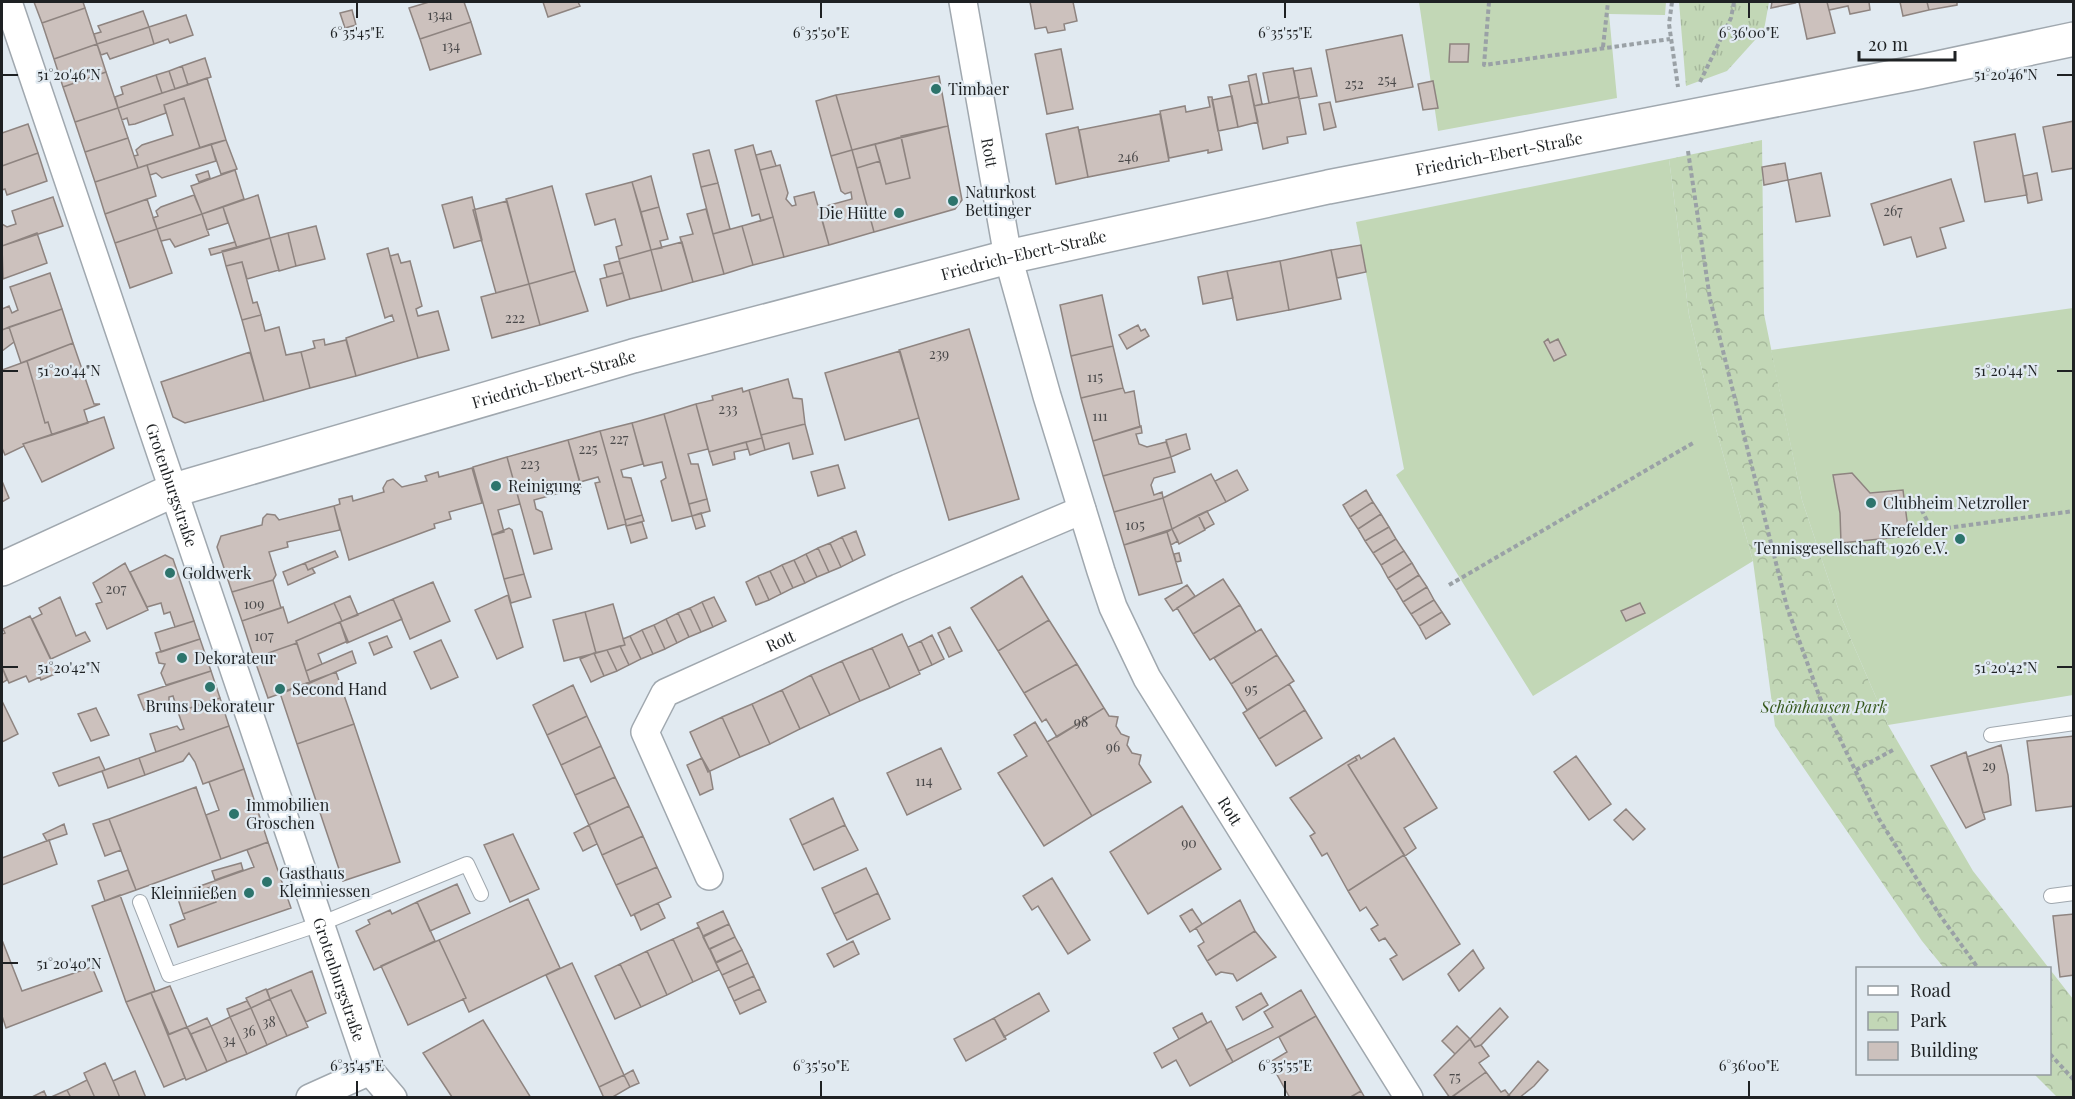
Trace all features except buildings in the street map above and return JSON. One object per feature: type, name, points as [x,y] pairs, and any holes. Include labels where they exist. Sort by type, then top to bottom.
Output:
[{"type":"street","name":"Grotenburgstraße","points":[[8,2],[370,1071],[393,1098]]},
{"type":"street","name":"Rott","points":[[963,2],[1008,257],[1082,510],[1113,607],[1147,678],[1409,1098]]},
{"type":"street","name":"Friedrich-Ebert-Straße","points":[[2,569],[174,490],[633,357],[1008,257],[1328,188],[2073,39]]},
{"type":"street","name":"Rott","points":[[709,876],[645,732],[665,693],[898,588],[1082,510]]},
{"type":"street","points":[[310,1098],[370,1071]]},
{"type":"lane","points":[[1991,735],[2073,723]]},
{"type":"lane","points":[[140,902],[169,975],[320,924],[467,864],[481,894]]},
{"type":"lane","points":[[2051,896],[2073,893]]},
{"type":"path","points":[[1489,2],[1484,65],[1670,39]]},
{"type":"path","points":[[1604,47],[1608,2]]},
{"type":"path","points":[[1672,2],[1670,39],[1710,299],[1787,607],[1820,698],[1879,819],[1939,914],[1977,967]]},
{"type":"path","points":[[1682,118],[1731,18],[1734,2]]},
{"type":"path","points":[[1449,585],[1693,443]]},
{"type":"path","points":[[1918,503],[1932,530],[2073,510]]},
{"type":"path","points":[[1856,770],[1893,750]]},
{"type":"path","points":[[2051,1056],[2073,1080]]},
{"type":"green space","points":[[1419,2],[1666,2],[1665,15],[1609,14],[1617,98],[1438,131]]},
{"type":"green space","points":[[1679,2],[1769,2],[1764,30],[1727,71],[1686,86]]},
{"type":"green space","name":"Schönhausen Park","points":[[1762,140],[1764,314],[1802,500],[1840,614],[1888,725],[1973,871],[2048,967],[1943,967],[1922,941],[1775,726],[1753,561],[1716,429],[1689,315],[1669,159]]},
{"type":"green space","points":[[1669,159],[1689,315],[1716,429],[1753,561],[1533,696],[1396,475],[1404,469],[1356,222]]},
{"type":"green space","name":"Krefelder Tennisgesellschaft 1926 e.V.","points":[[2073,308],[2073,695],[1888,725],[1840,614],[1802,500],[1771,350]],"holes":[[[1833,476],[1870,493],[1903,490],[1908,536],[1841,542],[1840,513]]]},
{"type":"green space","points":[[2051,971],[2073,999],[2073,1097],[2057,1097],[2035,1075],[2051,1075]]},
{"type":"place","name":"Timbaer","points":[[936,89]]},
{"type":"place","name":"Naturkost Bettinger","points":[[953,201]]},
{"type":"place","name":"Die Hütte","points":[[899,213]]},
{"type":"place","name":"Reinigung","points":[[496,486]]},
{"type":"place","name":"Clubheim Netzroller","points":[[1871,503]]},
{"type":"place","name":"Krefelder Tennisgesellschaft 1926 e.V.","points":[[1960,539]]},
{"type":"place","name":"Goldwerk","points":[[170,573]]},
{"type":"place","name":"Dekorateur","points":[[182,658]]},
{"type":"place","name":"Bruns Dekorateur","points":[[210,687]]},
{"type":"place","name":"Second Hand","points":[[280,689]]},
{"type":"place","name":"Immobilien Groschen","points":[[234,814]]},
{"type":"place","name":"Gasthaus Kleinniessen","points":[[267,882]]},
{"type":"place","name":"Kleinnießen","points":[[249,893]]}]
